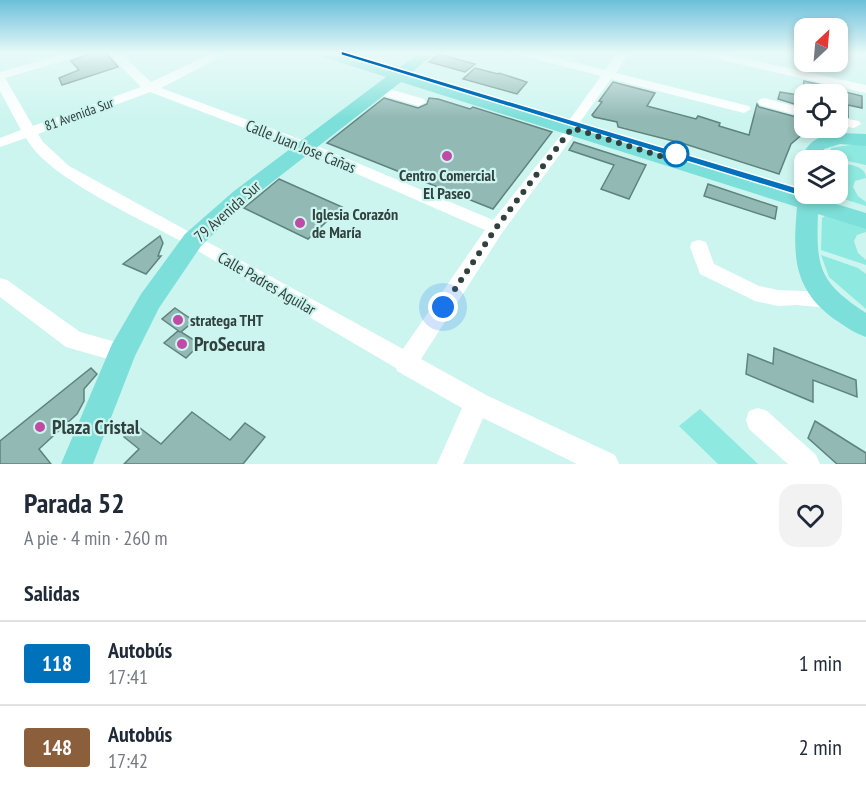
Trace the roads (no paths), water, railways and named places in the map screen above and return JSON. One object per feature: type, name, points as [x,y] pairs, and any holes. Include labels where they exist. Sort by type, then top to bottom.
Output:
[{"type":"main road","name":"79 Avenida Sur","points":[[78,464],[122,353],[150,301],[193,240],[241,196],[400,75]]},
{"type":"main road","points":[[407,75],[794,191]]},
{"type":"main road","points":[[811,150],[816,145],[833,138],[866,140]]},
{"type":"main road","points":[[806,204],[807,263],[811,278],[828,300],[866,326]]},
{"type":"main road","points":[[827,204],[866,221]]},
{"type":"main road","points":[[836,204],[866,213]]},
{"type":"street","name":"Calle Juan Jose Cañas","points":[[136,75],[150,88],[305,146],[496,228]]},
{"type":"street","name":"81 Avenida Sur","points":[[0,143],[150,88],[177,75]]},
{"type":"street","points":[[405,364],[496,228],[573,125],[607,75],[744,109]]},
{"type":"street","points":[[801,75],[866,89]]},
{"type":"street","name":"Calle Padres Aguilar","points":[[0,78],[38,146],[63,169],[193,240],[405,364],[477,403],[606,464]]},
{"type":"street","points":[[379,90],[419,102]]},
{"type":"street","points":[[765,102],[794,110]]},
{"type":"street","points":[[848,123],[854,124]]},
{"type":"street","points":[[699,247],[707,269],[755,293],[778,298],[828,300]]},
{"type":"street","points":[[0,286],[74,340],[122,353]]},
{"type":"street","points":[[450,464],[477,403]]},
{"type":"street","points":[[758,420],[807,464]]},
{"type":"place","name":"Centro Comercial El Paseo","points":[[447,156]]},
{"type":"place","name":"Iglesia Corazón de María","points":[[300,223]]},
{"type":"place","name":"stratega THT","points":[[178,320]]},
{"type":"place","name":"ProSecura","points":[[182,344]]},
{"type":"place","name":"Plaza Cristal","points":[[40,427]]}]
